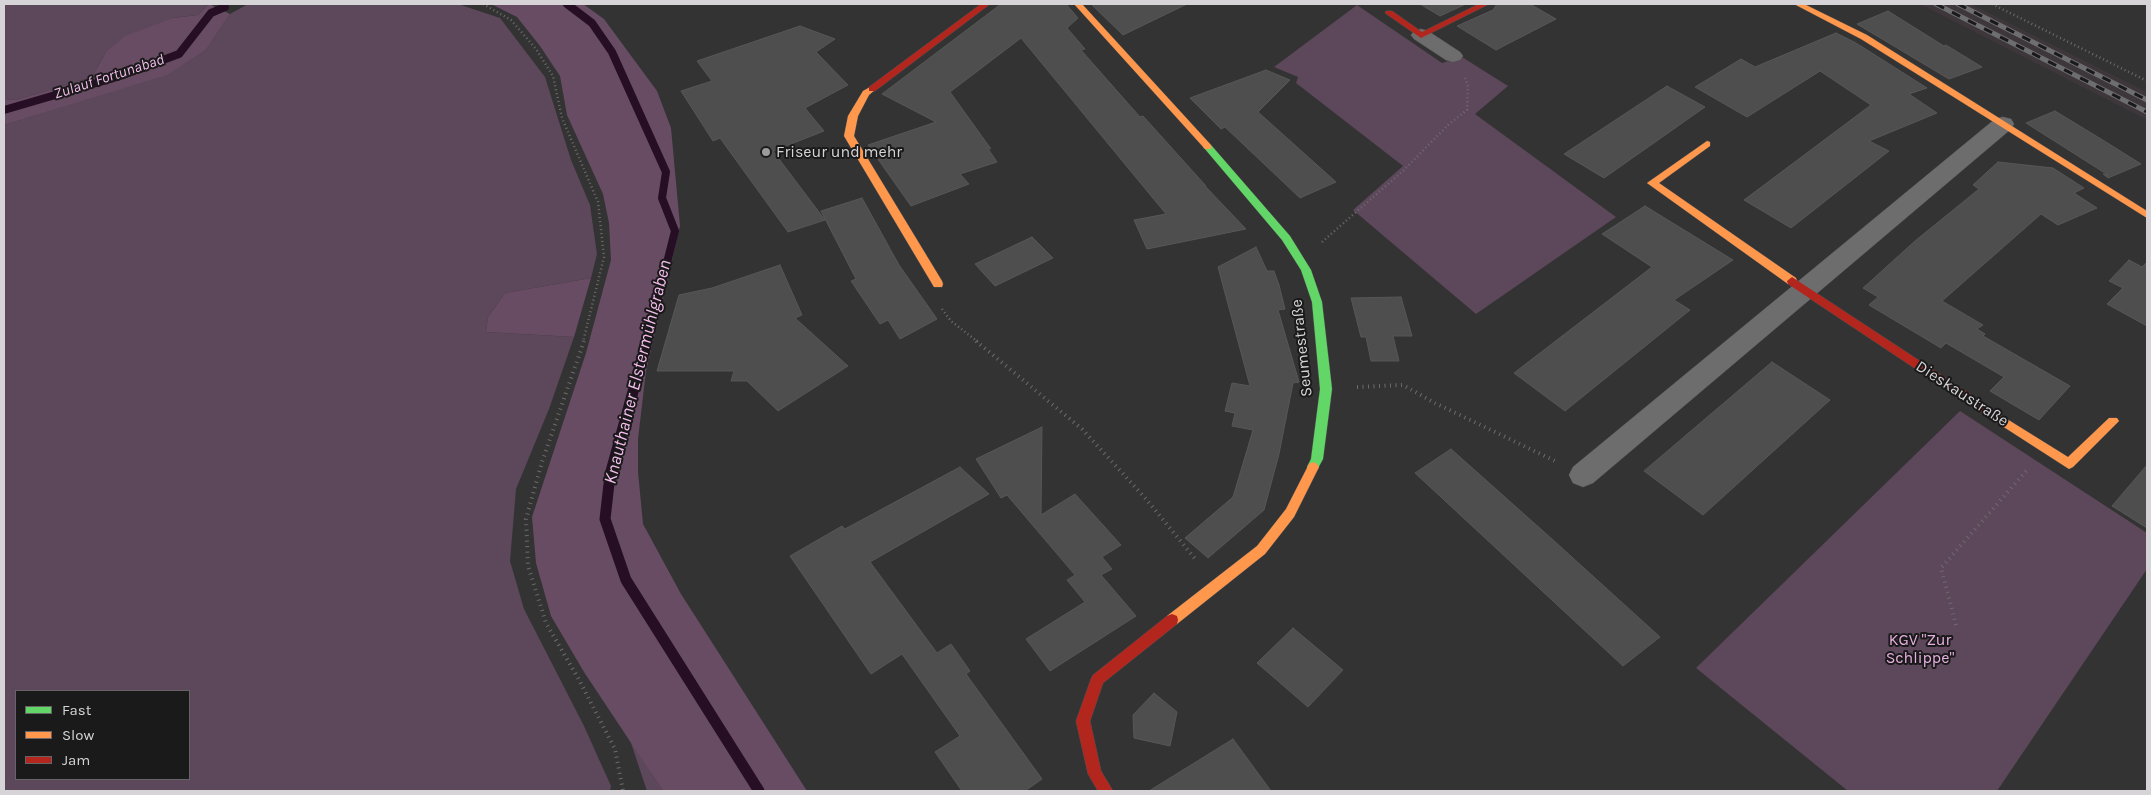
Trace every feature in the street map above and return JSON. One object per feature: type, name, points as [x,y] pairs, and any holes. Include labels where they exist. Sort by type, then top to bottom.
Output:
[{"type":"street","points":[[938,284],[849,136],[853,116],[866,93],[986,4]]},
{"type":"street","name":"Seumestraße","points":[[1078,4],[1238,181],[1286,238],[1306,270],[1317,302],[1326,389],[1317,459],[1290,514],[1262,550],[1098,679],[1083,721],[1095,774],[1106,791]]},
{"type":"street","points":[[1421,35],[1485,4]]},
{"type":"street","points":[[1798,4],[1864,37],[2147,215]]},
{"type":"street","points":[[1389,13],[1453,56]]},
{"type":"street","points":[[1583,474],[2003,124]]},
{"type":"street","name":"Dieskaustraße","points":[[1707,144],[1652,183],[1804,290],[2069,464],[2113,421]]},
{"type":"path","points":[[482,4],[511,20],[536,48],[553,76],[562,118],[598,202],[604,258],[581,352],[542,462],[526,519],[528,566],[546,623],[578,678],[615,750],[623,791]]},
{"type":"path","points":[[1992,4],[2147,81]]},
{"type":"path","points":[[1298,258],[1315,247],[1404,170],[1448,125],[1467,110],[1468,85],[1453,56]]},
{"type":"path","points":[[938,284],[935,299],[951,322],[1082,429],[1146,499],[1217,586]]},
{"type":"path","points":[[1326,389],[1404,385],[1435,403],[1583,474]]},
{"type":"path","points":[[1956,625],[1941,568],[2045,449]]},
{"type":"shaded area","points":[[209,4],[230,14],[206,50],[167,75],[4,125],[4,99],[16,100],[92,77],[106,52],[125,36],[173,18],[198,15]]},
{"type":"shaded area","points":[[491,4],[583,4],[604,19],[657,91],[671,128],[680,226],[646,371],[638,439],[638,472],[643,524],[681,594],[807,791],[663,791],[584,672],[551,616],[536,563],[532,517],[586,353],[611,260],[609,223],[603,194],[567,115],[560,76],[540,46],[517,17]]},
{"type":"shaded area","points":[[1920,4],[1971,4],[2147,92],[2147,120]]},
{"type":"shaded area","points":[[591,278],[574,337],[486,332],[488,317],[505,293]]},
{"type":"green space","points":[[4,4],[209,4],[198,15],[173,18],[106,52],[92,77],[16,100],[4,99]]},
{"type":"green space","points":[[248,4],[458,4],[500,18],[545,77],[571,160],[590,205],[597,254],[591,278],[505,293],[488,317],[486,332],[574,337],[549,409],[516,489],[510,561],[524,609],[584,726],[611,786],[610,791],[4,791],[4,125],[167,74],[206,50],[230,14]]},
{"type":"green space","points":[[1357,5],[1442,63],[1462,57],[1508,86],[1475,114],[1616,217],[1476,314],[1353,210],[1403,166],[1296,83],[1298,77],[1274,67]]},
{"type":"green space","name":"KGV \"Zur Schlippe\"","points":[[1960,411],[2147,533],[2147,569],[1997,791],[1848,791],[1696,668]]},
{"type":"green space","points":[[630,740],[663,791],[647,791]]},
{"type":"building","points":[[1001,4],[1066,4],[1078,18],[1067,28],[1085,49],[1081,50],[1140,117],[1143,116],[1246,229],[1147,249],[1134,220],[1166,214],[1021,38],[950,92],[991,149],[987,147],[997,162],[960,174],[969,184],[911,206],[868,145],[936,122],[882,94]]},
{"type":"building","points":[[1091,4],[1187,4],[1123,35]]},
{"type":"building","points":[[1420,4],[1466,4],[1440,16]]},
{"type":"building","points":[[1497,4],[1530,4],[1556,19],[1496,50],[1457,26],[1493,10]]},
{"type":"building","points":[[1888,11],[1982,67],[1949,79],[1857,24]]},
{"type":"building","points":[[800,26],[835,39],[816,52],[848,85],[805,108],[824,131],[773,151],[825,220],[788,232],[720,138],[713,141],[681,91],[712,81],[697,61]]},
{"type":"building","points":[[1836,33],[1856,43],[1927,88],[1909,94],[1937,113],[1869,141],[1889,151],[1791,228],[1744,200],[1871,105],[1820,71],[1747,117],[1695,87],[1741,59],[1755,67]]},
{"type":"building","points":[[1266,70],[1290,80],[1258,112],[1336,182],[1300,198],[1225,127],[1221,129],[1190,98]]},
{"type":"building","points":[[1667,86],[1705,107],[1604,178],[1564,154]]},
{"type":"building","points":[[2055,111],[2141,164],[2108,178],[2103,174],[2108,175],[2026,123]]},
{"type":"building","points":[[1998,162],[2053,168],[2084,188],[2074,193],[2097,208],[2058,225],[2041,214],[1942,301],[1983,325],[1977,329],[1985,334],[1983,336],[2070,386],[2039,420],[1990,391],[2004,377],[1946,343],[1941,348],[1869,305],[1878,297],[1863,288],[1915,241],[1979,189],[1973,185]]},
{"type":"building","points":[[862,198],[899,265],[937,319],[900,339],[888,320],[880,324],[851,281],[856,279],[821,211]]},
{"type":"building","points":[[1645,206],[1733,260],[1674,300],[1690,310],[1565,411],[1514,373],[1652,267],[1602,234]]},
{"type":"building","points":[[1032,237],[1053,258],[995,286],[975,264]]},
{"type":"building","points":[[1256,247],[1267,271],[1274,271],[1279,285],[1285,309],[1278,310],[1299,382],[1293,383],[1279,454],[1264,510],[1208,558],[1185,538],[1233,497],[1253,430],[1232,426],[1235,413],[1225,411],[1232,383],[1250,386],[1218,267]]},
{"type":"building","points":[[2129,260],[2142,267],[2147,262],[2147,326],[2107,304],[2123,288],[2109,281]]},
{"type":"building","points":[[780,265],[802,315],[795,318],[848,366],[778,411],[747,381],[731,381],[734,371],[657,371],[679,295],[712,288]]},
{"type":"building","points":[[1401,297],[1412,336],[1393,336],[1399,361],[1371,361],[1366,337],[1361,337],[1351,298]]},
{"type":"building","points":[[1772,362],[1830,400],[1703,515],[1644,471]]},
{"type":"building","points":[[1042,427],[1041,515],[1075,494],[1121,545],[1102,557],[1112,569],[1101,575],[1136,616],[1050,671],[1026,639],[1085,602],[1067,580],[1075,575],[1007,495],[1001,498],[976,459]]},
{"type":"building","points":[[1451,449],[1660,637],[1623,666],[1415,473]]},
{"type":"building","points":[[2147,465],[2147,528],[2112,506]]},
{"type":"building","points":[[960,467],[989,494],[870,562],[937,653],[951,644],[970,671],[966,674],[1042,779],[1025,791],[962,791],[935,752],[960,736],[902,654],[871,674],[790,556],[842,526],[845,529]]},
{"type":"building","points":[[1293,628],[1343,670],[1308,707],[1257,663]]},
{"type":"building","points":[[1154,693],[1177,712],[1170,746],[1134,738],[1133,715]]},
{"type":"building","points":[[1233,739],[1271,791],[1149,791]]},
{"type":"waterway","name":"Knauthainer Elstermühlgraben","points":[[567,4],[592,23],[612,52],[666,172],[662,198],[675,231],[647,342]]},
{"type":"waterway","name":"Zulauf Fortunabad","points":[[4,110],[117,77],[179,54],[211,13],[225,7]]},
{"type":"waterway","name":"Knauthainer Elstermühlgraben","points":[[647,341],[610,475],[605,519],[626,580],[759,791]]},
{"type":"railway","points":[[1936,4],[2147,112]]},
{"type":"railway","points":[[1958,4],[2147,100]]},
{"type":"traffic: fast","points":[[1208,147],[1286,238],[1306,270],[1317,302],[1326,389],[1317,459],[1313,467]]},
{"type":"traffic: slow","points":[[1078,4],[1208,147]]},
{"type":"traffic: slow","points":[[1798,4],[1864,37],[2147,215]]},
{"type":"traffic: slow","points":[[872,89],[866,93],[853,116],[849,136],[938,284]]},
{"type":"traffic: slow","points":[[1707,144],[1652,183],[1792,281]]},
{"type":"traffic: slow","points":[[1986,410],[2069,464],[2113,421]]},
{"type":"traffic: slow","points":[[1172,620],[1261,550],[1290,513],[1313,467]]},
{"type":"traffic: jam","points":[[872,89],[986,4]]},
{"type":"traffic: jam","points":[[1389,13],[1421,35],[1485,4]]},
{"type":"traffic: jam","points":[[1792,281],[1986,410]]},
{"type":"traffic: jam","points":[[1106,791],[1095,774],[1083,721],[1098,679],[1172,620]]},
{"type":"place","name":"Friseur und mehr","points":[[766,152]]}]
